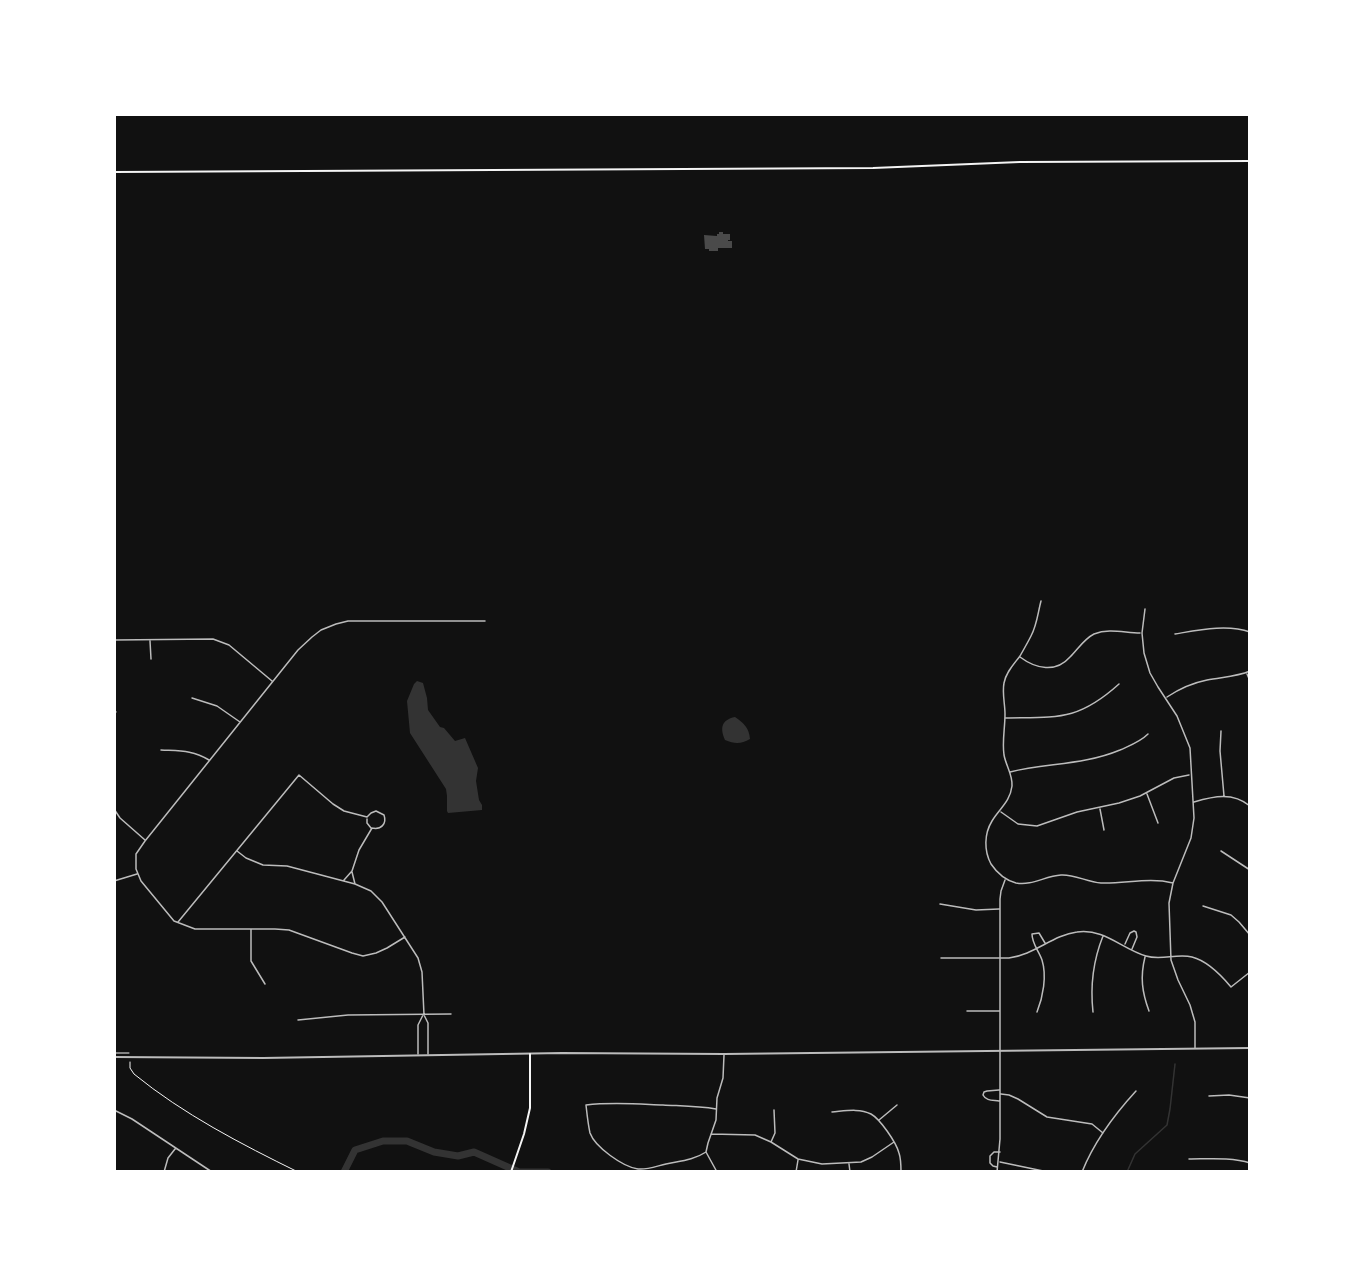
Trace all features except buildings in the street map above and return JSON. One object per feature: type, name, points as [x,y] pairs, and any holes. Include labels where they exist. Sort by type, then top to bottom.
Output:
[{"type":"main road","points":[[114,172],[873,168],[1020,162],[1250,161]]},
{"type":"main road","points":[[512,1172],[530,1108],[530,1054]]},
{"type":"street","points":[[1041,601],[1033,633],[1004,681],[1004,757],[1012,780],[1012,788],[1006,805],[988,829],[986,849],[992,866],[1005,879],[1014,882],[1027,883],[1052,876],[1068,875],[1099,883],[1154,880],[1173,883]]},
{"type":"street","points":[[1145,609],[1142,633],[1144,653],[1150,673],[1177,716],[1190,748],[1194,818],[1191,838],[1173,883],[1169,903],[1171,957],[1195,1022],[1195,1049]]},
{"type":"street","points":[[405,937],[376,953],[363,956],[289,930],[195,929],[174,921],[141,881],[136,869],[136,854],[272,681],[321,630],[348,621],[485,621]]},
{"type":"street","points":[[1175,634],[1210,629],[1239,629],[1250,632]]},
{"type":"street","points":[[1019,657],[1038,667],[1048,668],[1066,662],[1078,647],[1095,633],[1107,631],[1142,633]]},
{"type":"street","points":[[114,640],[213,639],[230,645],[272,681]]},
{"type":"street","points":[[150,640],[151,659]]},
{"type":"street","points":[[1166,698],[1193,684],[1250,671]]},
{"type":"street","points":[[1246,673],[1250,681]]},
{"type":"street","points":[[1005,718],[1056,717],[1072,714],[1104,698],[1119,684]]},
{"type":"street","points":[[192,698],[217,706],[241,723]]},
{"type":"street","points":[[1221,730],[1220,751],[1224,796]]},
{"type":"street","points":[[1009,772],[1083,762],[1140,741],[1148,734]]},
{"type":"street","points":[[161,750],[198,753],[210,761]]},
{"type":"street","points":[[177,923],[299,775],[344,811],[367,817]]},
{"type":"street","points":[[1000,811],[1018,824],[1031,827],[1077,812],[1119,803],[1147,793],[1174,778],[1191,775]]},
{"type":"street","points":[[1147,793],[1158,823]]},
{"type":"street","points":[[1194,802],[1224,796],[1244,801],[1250,806]]},
{"type":"street","points":[[114,808],[120,818],[145,840]]},
{"type":"street","points":[[1100,808],[1104,830]]},
{"type":"street","points":[[373,811],[382,813],[385,818],[382,826],[377,829],[367,824],[367,817],[373,811]]},
{"type":"street","points":[[343,880],[352,871],[359,850],[372,828]]},
{"type":"street","points":[[237,851],[246,858],[263,865],[287,866],[355,884],[371,891],[382,902],[418,958],[422,972],[424,1015],[428,1023],[428,1055]]},
{"type":"street","points":[[1221,851],[1250,870]]},
{"type":"street","points":[[352,871],[355,884]]},
{"type":"street","points":[[114,880],[138,874]]},
{"type":"street","points":[[997,1172],[1000,1152],[1000,909],[1001,891],[1005,879]]},
{"type":"street","points":[[940,904],[976,910],[1000,909]]},
{"type":"street","points":[[1203,906],[1231,915],[1250,934]]},
{"type":"street","points":[[251,929],[251,961],[265,984]]},
{"type":"street","points":[[1124,946],[1130,933],[1134,931],[1137,937],[1131,949]]},
{"type":"street","points":[[941,958],[1019,957],[1062,936],[1077,932],[1092,932],[1103,935],[1145,956],[1192,957],[1223,977],[1231,987],[1250,972]]},
{"type":"street","points":[[1037,1012],[1042,996],[1043,967],[1032,934],[1038,933],[1046,945]]},
{"type":"street","points":[[1093,1012],[1091,992],[1093,970],[1103,935]]},
{"type":"street","points":[[1145,956],[1141,982],[1149,1011]]},
{"type":"street","points":[[966,1011],[1000,1011]]},
{"type":"street","points":[[298,1020],[348,1015],[451,1014]]},
{"type":"street","points":[[418,1055],[418,1025],[424,1015]]},
{"type":"street","points":[[114,1055],[263,1058],[562,1053],[724,1054],[1250,1048]]},
{"type":"street","points":[[717,1172],[706,1152],[716,1120],[717,1098],[723,1078],[724,1054]]},
{"type":"street","points":[[1000,1090],[987,1090],[983,1095],[985,1098],[1000,1101]]},
{"type":"street","points":[[1082,1172],[1088,1157],[1103,1133],[1121,1107],[1136,1091]]},
{"type":"street","points":[[1000,1094],[1018,1099],[1047,1117],[1092,1124],[1103,1133]]},
{"type":"street","points":[[1209,1096],[1228,1095],[1250,1098]]},
{"type":"street","points":[[706,1152],[697,1158],[651,1168],[639,1169],[628,1166],[604,1151],[596,1143],[591,1134],[586,1105],[634,1103],[716,1109]]},
{"type":"street","points":[[878,1120],[897,1105]]},
{"type":"street","points":[[114,1110],[132,1119],[212,1172]]},
{"type":"street","points":[[771,1143],[775,1133],[774,1110]]},
{"type":"street","points":[[832,1112],[859,1111],[871,1114],[878,1120],[894,1142],[900,1155],[901,1172]]},
{"type":"street","points":[[711,1134],[755,1136],[798,1159],[814,1164],[861,1162],[894,1142]]},
{"type":"street","points":[[164,1172],[168,1158],[176,1149]]},
{"type":"street","points":[[998,1167],[990,1163],[990,1156],[994,1152],[1000,1152]]},
{"type":"street","points":[[796,1172],[798,1159]]},
{"type":"street","points":[[1189,1159],[1250,1163]]},
{"type":"street","points":[[999,1162],[1048,1172]]},
{"type":"street","points":[[849,1163],[850,1172]]},
{"type":"path","points":[[114,1055],[130,1053]]},
{"type":"path","points":[[130,1061],[130,1068],[134,1074],[170,1101],[243,1144],[298,1172]]},
{"type":"shaded area","points":[[417,681],[423,683],[428,710],[440,727],[444,728],[455,741],[465,738],[478,768],[476,781],[482,810],[448,813],[446,789],[410,733],[407,701]]},
{"type":"shaded area","points":[[735,717],[746,726],[750,739],[738,743],[725,740],[722,732],[724,722]]},
{"type":"waterway","points":[[1127,1172],[1135,1154],[1167,1125],[1175,1064]]},
{"type":"waterway","points":[[344,1172],[355,1150],[383,1141],[407,1141],[434,1152],[458,1156],[474,1152],[519,1172],[548,1172]]}]
